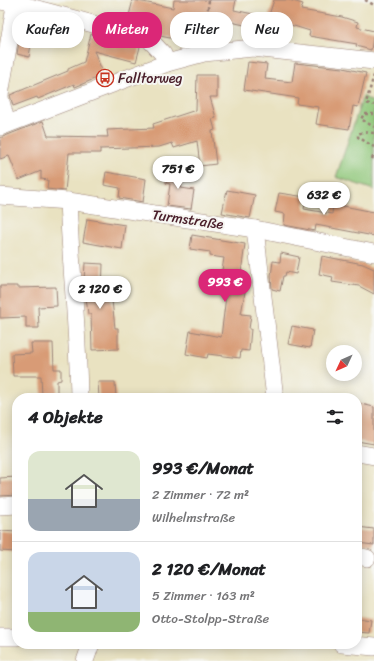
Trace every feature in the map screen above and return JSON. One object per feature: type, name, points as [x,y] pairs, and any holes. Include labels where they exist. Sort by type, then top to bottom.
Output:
[{"type":"street","points":[[168,63],[163,54],[149,39],[10,1],[0,96],[4,125],[168,63],[204,53],[253,48],[374,61]]},
{"type":"street","name":"Turmstraße","points":[[0,196],[68,201],[255,229],[374,253]]},
{"type":"street","points":[[68,201],[71,275],[78,350],[79,393]]},
{"type":"street","points":[[255,229],[274,393]]},
{"type":"street","points":[[362,454],[374,456]]},
{"type":"street","points":[[0,506],[12,505]]},
{"type":"street","points":[[0,637],[12,637]]},
{"type":"street","points":[[362,646],[374,647]]},
{"type":"street","points":[[85,661],[89,649]]},
{"type":"path","points":[[204,53],[203,45],[209,0]]},
{"type":"path","points":[[365,0],[374,5]]},
{"type":"path","points":[[374,74],[366,103],[374,105]]},
{"type":"path","points":[[374,114],[364,114],[361,119],[374,127]]},
{"type":"path","points":[[374,133],[363,132],[358,134],[358,137],[374,147]]},
{"type":"path","points":[[372,159],[374,155]]},
{"type":"green space","points":[[363,96],[374,103],[374,190],[336,177]]},
{"type":"building","points":[[133,0],[173,8],[174,0],[236,0],[234,10],[243,12],[241,12],[241,24],[233,22],[233,12],[170,12],[170,38],[162,36],[162,12],[130,12]]},
{"type":"building","points":[[274,0],[289,0],[303,4],[301,10],[342,17],[358,22],[357,27],[374,31],[371,50],[356,46],[357,44],[309,36],[310,31],[293,26],[293,12],[270,12]]},
{"type":"building","points":[[91,34],[92,48],[140,48],[136,62],[94,51],[104,75],[75,87],[74,84],[38,99],[37,97],[13,106],[10,95],[68,71],[68,69],[84,62]]},
{"type":"building","points":[[18,48],[30,48],[29,57],[17,54]]},
{"type":"building","points":[[248,62],[267,64],[265,79],[292,82],[295,63],[343,68],[366,73],[358,107],[353,106],[349,129],[316,124],[319,107],[297,104],[298,98],[244,90]]},
{"type":"building","points":[[197,75],[217,75],[217,97],[210,97],[216,118],[212,119],[215,130],[212,131],[216,164],[200,166],[197,141],[174,148],[172,143],[159,147],[100,149],[100,153],[69,153],[65,191],[47,189],[48,180],[41,179],[41,171],[19,180],[9,156],[0,159],[0,138],[43,121],[48,136],[108,137],[107,130],[154,128],[153,124],[196,110]]},
{"type":"building","points":[[168,167],[184,169],[181,188],[194,190],[191,209],[167,206],[170,184],[166,183]]},
{"type":"building","points":[[106,172],[146,179],[143,202],[119,198],[120,188],[104,185]]},
{"type":"building","points":[[227,190],[255,195],[250,218],[222,213]]},
{"type":"building","points":[[279,193],[306,197],[304,209],[332,214],[333,204],[374,212],[374,236],[316,225],[315,231],[284,225],[285,214],[275,212]]},
{"type":"building","points":[[87,219],[125,225],[122,249],[83,242]]},
{"type":"building","points":[[192,235],[245,244],[240,280],[247,281],[241,314],[251,315],[249,329],[251,329],[249,351],[241,350],[240,358],[208,354],[207,358],[186,354],[190,331],[221,337],[226,296],[218,295],[224,258],[210,256],[210,252],[190,249]]},
{"type":"building","points":[[281,253],[299,257],[296,274],[286,272],[285,276],[283,276],[280,291],[272,289],[271,276],[273,261],[280,262]]},
{"type":"building","points":[[322,256],[363,264],[374,269],[374,294],[359,286],[332,282],[333,277],[319,274]]},
{"type":"building","points":[[85,263],[103,264],[102,292],[111,291],[115,328],[118,328],[118,349],[92,350],[91,314],[88,314],[84,280]]},
{"type":"building","points":[[0,286],[17,286],[17,288],[56,287],[57,306],[38,307],[39,328],[26,328],[26,317],[0,318]]},
{"type":"building","points":[[292,326],[313,330],[310,348],[288,344]]},
{"type":"building","points":[[31,343],[53,343],[54,369],[61,369],[61,380],[57,381],[57,393],[42,393],[41,376],[13,376],[12,354],[32,353]]},
{"type":"building","points":[[98,382],[115,382],[116,393],[99,393]]},
{"type":"building","points":[[362,404],[374,407],[374,444],[362,442]]},
{"type":"building","points":[[12,477],[12,495],[0,496],[0,478]]},
{"type":"building","points":[[362,528],[374,529],[374,545],[362,544]]},
{"type":"building","points":[[0,531],[12,532],[12,552],[0,551]]},
{"type":"building","points":[[362,619],[371,620],[369,633],[362,632]]},
{"type":"place","name":"Falltorweg","points":[[105,78]]}]
